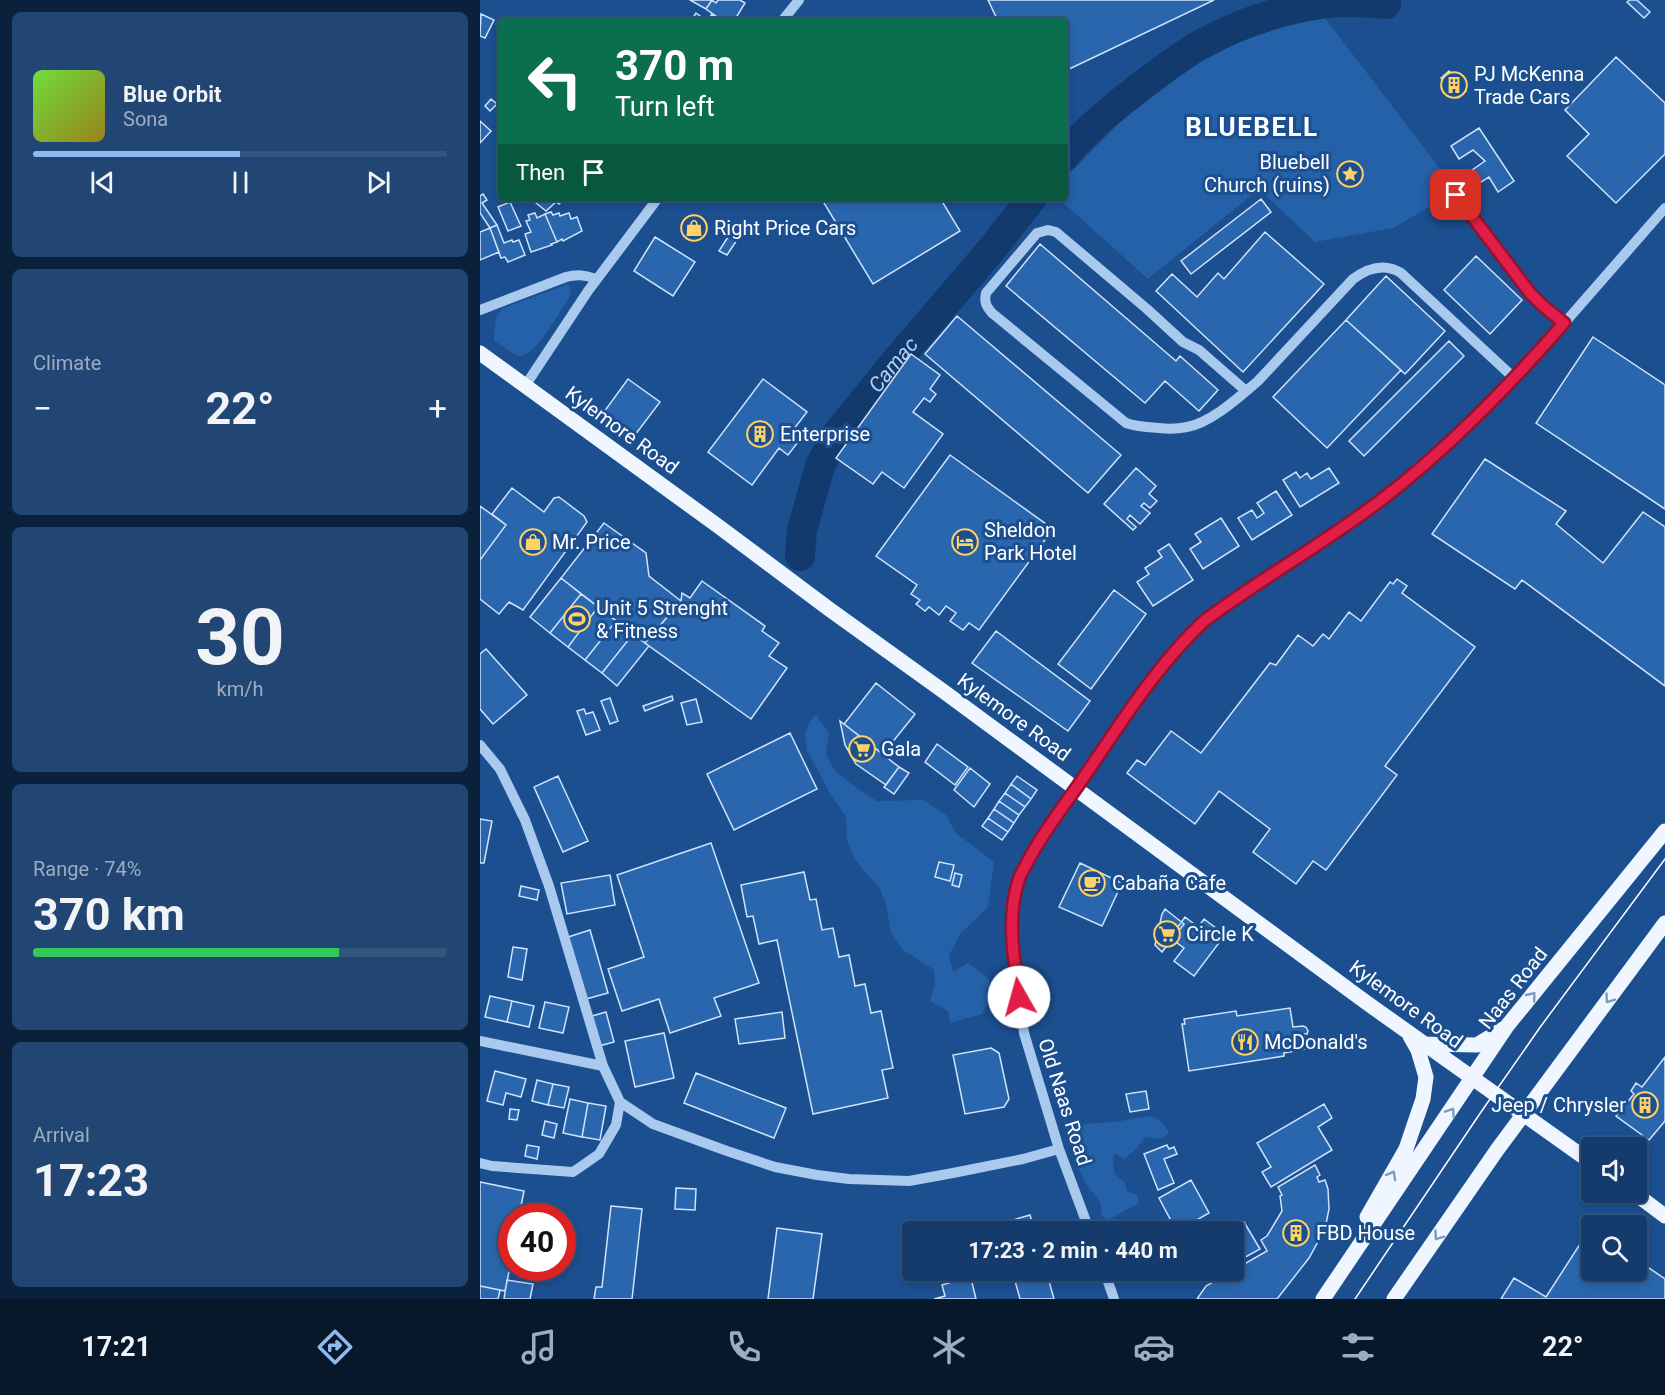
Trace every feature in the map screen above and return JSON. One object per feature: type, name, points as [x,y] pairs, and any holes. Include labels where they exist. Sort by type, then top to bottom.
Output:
[{"type":"main road","name":"Kylemore Road","points":[[480,353],[1406,1030],[1581,1155]]},
{"type":"main road","name":"Naas Road","points":[[1323,1299],[1508,1026],[1665,831]]},
{"type":"main road","points":[[1394,1299],[1523,1114],[1665,923]]},
{"type":"main road","points":[[1426,1044],[1477,1045],[1508,1026]]},
{"type":"main road","points":[[1335,1282],[1351,1242],[1376,1204],[1406,1149],[1422,1099],[1426,1077],[1418,1050],[1406,1030]]},
{"type":"main road","points":[[1647,1202],[1665,1216]]},
{"type":"street","points":[[784,18],[799,0]]},
{"type":"street","points":[[1456,195],[1530,293],[1564,323]]},
{"type":"street","points":[[525,386],[596,279],[656,201]]},
{"type":"street","name":"Old Naas Road","points":[[1086,1221],[1059,1149],[1024,1033],[1016,974],[1011,921],[1019,879],[1040,838],[1144,688],[1182,641],[1204,621],[1349,523],[1428,463],[1514,378],[1665,208]]},
{"type":"street","points":[[1246,391],[1199,350],[1183,342],[1056,232],[1048,230],[1037,233],[986,293],[986,305],[992,313],[1126,423],[1141,427],[1175,429],[1189,427],[1212,417],[1246,391],[1258,381],[1353,279],[1362,273],[1380,268],[1389,268],[1401,273],[1514,378]]},
{"type":"street","points":[[480,310],[575,274],[596,279]]},
{"type":"street","points":[[480,745],[500,769],[525,820],[549,886],[603,1066],[621,1102],[653,1124],[716,1147],[775,1167],[827,1177],[909,1181],[988,1166],[1059,1149]]},
{"type":"street","points":[[480,1041],[603,1066]]},
{"type":"street","points":[[480,1163],[492,1166],[573,1172],[598,1154],[616,1125],[621,1102]]},
{"type":"street","points":[[1108,1281],[1114,1299]]},
{"type":"shaded area","points":[[1325,18],[1457,191],[1393,228],[1315,242],[1259,189],[1148,279],[1061,201],[1068,201],[1068,175],[1136,106],[1201,62],[1267,30]]},
{"type":"shaded area","points":[[569,284],[571,295],[548,331],[533,349],[519,356],[494,341],[496,319],[503,308]]},
{"type":"shaded area","points":[[816,715],[829,733],[826,755],[835,771],[877,801],[923,800],[946,815],[956,833],[994,862],[988,907],[961,933],[949,955],[953,972],[968,963],[989,979],[993,995],[982,1014],[950,1023],[948,1011],[930,1001],[935,983],[934,970],[903,950],[891,933],[886,904],[880,889],[855,860],[847,841],[846,817],[830,794],[807,751],[805,734],[810,721]]},
{"type":"shaded area","points":[[1150,1116],[1159,1120],[1169,1133],[1161,1139],[1146,1137],[1124,1159],[1116,1154],[1113,1157],[1114,1173],[1125,1183],[1127,1191],[1137,1195],[1139,1203],[1108,1220],[1102,1215],[1099,1200],[1088,1187],[1081,1173],[1069,1135],[1084,1124]]},
{"type":"building","points":[[690,0],[712,0],[706,9]]},
{"type":"building","points":[[712,0],[716,3],[718,0],[740,0],[745,3],[736,18],[719,18],[706,9]]},
{"type":"building","points":[[988,0],[1214,0],[1068,70],[1068,18],[997,18]]},
{"type":"building","points":[[1637,0],[1650,12],[1644,18],[1627,2]]},
{"type":"building","points":[[696,13],[703,18],[693,18]]},
{"type":"building","points":[[481,14],[494,20],[485,38],[480,36]]},
{"type":"building","points":[[1616,57],[1665,103],[1665,154],[1616,203],[1567,156],[1589,134],[1565,110]]},
{"type":"building","name":"PJ McKenna Trade Cars","points":[[1449,71],[1466,91],[1458,98],[1441,78]]},
{"type":"building","points":[[491,99],[497,104],[490,111],[485,106]]},
{"type":"building","points":[[480,121],[491,131],[480,143]]},
{"type":"building","points":[[1479,128],[1514,181],[1498,192],[1489,177],[1473,187],[1465,175],[1485,161],[1473,150],[1459,159],[1451,146]]},
{"type":"building","points":[[483,194],[487,200],[482,203],[497,225],[490,228],[480,213],[480,196]]},
{"type":"building","points":[[1261,199],[1271,212],[1191,274],[1181,261]]},
{"type":"building","points":[[534,201],[562,201],[559,204],[556,202],[546,211]]},
{"type":"building","points":[[823,201],[942,201],[960,231],[873,284]]},
{"type":"building","points":[[510,202],[521,226],[508,231],[498,207]]},
{"type":"building","points":[[551,212],[553,215],[559,213],[560,216],[569,213],[571,219],[577,217],[582,231],[557,242],[545,214]]},
{"type":"building","points":[[535,213],[537,218],[545,214],[557,242],[531,252],[525,234],[531,232],[526,221],[530,220],[528,215]]},
{"type":"building","points":[[497,225],[504,243],[519,240],[525,255],[508,262],[505,257],[501,258],[490,228]]},
{"type":"building","points":[[735,226],[743,231],[727,255],[719,251]]},
{"type":"building","points":[[490,228],[499,252],[480,260],[480,232]]},
{"type":"building","points":[[1265,232],[1324,284],[1243,372],[1156,291],[1172,274],[1197,297],[1218,273],[1224,279]]},
{"type":"building","points":[[655,237],[695,262],[673,296],[634,271]]},
{"type":"building","points":[[1040,244],[1176,361],[1180,356],[1218,390],[1199,411],[1165,381],[1145,403],[1006,286]]},
{"type":"building","points":[[1476,256],[1522,300],[1490,334],[1444,290]]},
{"type":"building","points":[[1386,276],[1445,331],[1405,374],[1346,320]]},
{"type":"building","points":[[957,316],[1121,455],[1088,493],[925,354]]},
{"type":"building","points":[[1346,320],[1401,370],[1327,448],[1273,397]]},
{"type":"building","points":[[1593,337],[1665,385],[1665,509],[1536,423]]},
{"type":"building","points":[[1449,341],[1464,356],[1364,456],[1349,441]]},
{"type":"building","points":[[911,354],[940,375],[930,389],[936,394],[930,402],[924,398],[913,412],[943,434],[904,488],[882,472],[873,484],[836,458]]},
{"type":"building","points":[[628,379],[660,402],[632,439],[601,416]]},
{"type":"building","name":"Enterprise","points":[[763,379],[807,412],[793,430],[802,437],[788,455],[779,448],[752,485],[708,452]]},
{"type":"building","name":"Sheldon Park Hotel","points":[[950,455],[1053,529],[979,630],[969,623],[963,630],[950,621],[956,613],[946,606],[939,615],[929,607],[925,611],[916,604],[920,600],[911,594],[917,585],[876,556]]},
{"type":"building","points":[[1485,459],[1566,511],[1556,524],[1603,563],[1643,512],[1665,527],[1665,686],[1522,580],[1515,589],[1432,534]]},
{"type":"building","points":[[1136,468],[1156,486],[1149,494],[1157,501],[1150,508],[1144,503],[1141,506],[1150,513],[1140,524],[1130,515],[1127,519],[1136,527],[1133,530],[1104,504]]},
{"type":"building","points":[[1329,468],[1339,483],[1300,507],[1283,480],[1296,472],[1300,478],[1307,473],[1311,479]]},
{"type":"building","name":"Mr. Price","points":[[512,488],[544,512],[554,498],[559,497],[584,516],[587,522],[523,610],[509,602],[499,614],[480,599],[480,560],[506,525],[492,514]]},
{"type":"building","points":[[1276,491],[1292,515],[1252,540],[1238,518],[1252,510],[1257,518],[1264,513],[1257,503]]},
{"type":"building","points":[[480,506],[506,525],[480,560]]},
{"type":"building","points":[[1221,518],[1239,546],[1203,569],[1190,549],[1201,542],[1195,534]]},
{"type":"building","points":[[604,523],[646,553],[649,576],[681,601],[645,643],[561,578]]},
{"type":"building","points":[[1169,544],[1193,580],[1153,606],[1137,582],[1149,574],[1145,568],[1162,557],[1158,551]]},
{"type":"building","points":[[561,578],[581,594],[550,633],[530,617]]},
{"type":"building","points":[[1397,579],[1407,586],[1402,593],[1475,647],[1385,766],[1397,775],[1326,870],[1313,861],[1296,884],[1253,852],[1270,829],[1219,791],[1195,824],[1127,773],[1137,760],[1145,765],[1171,731],[1201,753],[1270,663],[1276,665],[1298,635],[1313,646],[1323,634],[1329,639],[1349,612],[1361,621],[1390,582],[1393,584]]},
{"type":"building","points":[[702,581],[765,626],[762,631],[779,643],[769,656],[787,668],[751,719],[645,643],[681,601],[682,593],[690,598]]},
{"type":"building","points":[[1114,590],[1146,614],[1091,689],[1058,664]]},
{"type":"building","points":[[581,594],[598,607],[568,647],[550,633]]},
{"type":"building","points":[[598,607],[616,621],[585,660],[568,647]]},
{"type":"building","points":[[616,621],[633,634],[602,673],[585,660]]},
{"type":"building","points":[[996,631],[1090,701],[1068,731],[972,663]]},
{"type":"building","points":[[633,634],[649,646],[617,686],[602,673]]},
{"type":"building","points":[[486,649],[527,695],[493,724],[480,709],[480,654]]},
{"type":"building","points":[[876,683],[915,714],[883,754],[844,724]]},
{"type":"building","points":[[672,696],[673,700],[645,711],[643,706]]},
{"type":"building","points":[[610,698],[618,721],[610,724],[601,701]]},
{"type":"building","points":[[696,699],[702,722],[687,725],[681,703]]},
{"type":"building","points":[[584,709],[586,714],[593,712],[600,730],[586,735],[577,711]]},
{"type":"building","name":"Gala","points":[[840,721],[899,767],[886,785],[856,764],[845,745]]},
{"type":"building","points":[[790,733],[817,789],[734,830],[707,774]]},
{"type":"building","points":[[937,744],[968,767],[955,785],[925,762]]},
{"type":"building","points":[[899,767],[909,773],[894,794],[884,787]]},
{"type":"building","points":[[970,768],[990,784],[974,807],[954,790]]},
{"type":"building","points":[[558,776],[588,841],[563,852],[534,787]]},
{"type":"building","points":[[1017,776],[1037,790],[1031,799],[1011,784]]},
{"type":"building","points":[[1011,784],[1031,799],[1025,807],[1005,793]]},
{"type":"building","points":[[1005,793],[1025,807],[1019,815],[999,801]]},
{"type":"building","points":[[999,801],[1019,815],[1014,823],[994,809]]},
{"type":"building","points":[[994,809],[1014,823],[1008,832],[988,818]]},
{"type":"building","points":[[988,818],[1008,832],[1002,840],[982,826]]},
{"type":"building","points":[[480,819],[492,821],[484,863],[480,863]]},
{"type":"building","points":[[711,843],[759,983],[714,998],[721,1016],[670,1033],[659,999],[622,1011],[608,969],[644,957],[617,875]]},
{"type":"building","points":[[939,862],[954,865],[950,881],[935,877]]},
{"type":"building","points":[[1080,863],[1122,883],[1102,926],[1059,907]]},
{"type":"building","points":[[804,872],[810,900],[816,899],[822,930],[833,928],[839,957],[849,955],[855,986],[865,984],[871,1013],[881,1011],[893,1068],[882,1070],[888,1098],[813,1114],[777,940],[759,944],[753,916],[747,917],[741,885]]},
{"type":"building","points":[[955,873],[962,875],[959,887],[952,885]]},
{"type":"building","points":[[610,875],[615,905],[567,914],[561,883]]},
{"type":"building","points":[[521,886],[539,890],[537,900],[519,896]]},
{"type":"building","name":"Circle K","points":[[1165,909],[1184,924],[1162,952],[1155,945]]},
{"type":"building","points":[[1185,917],[1198,927],[1204,919],[1225,935],[1194,976],[1174,961],[1184,948],[1170,938]]},
{"type":"building","points":[[590,930],[608,993],[586,999],[568,937]]},
{"type":"building","points":[[513,947],[527,949],[522,980],[508,977]]},
{"type":"building","points":[[490,996],[512,1001],[507,1022],[485,1017]]},
{"type":"building","points":[[512,1001],[534,1006],[529,1027],[507,1022]]},
{"type":"building","points":[[545,1002],[569,1007],[563,1033],[539,1028]]},
{"type":"building","name":"McDonald's","points":[[1290,1008],[1293,1027],[1303,1026],[1308,1031],[1307,1034],[1303,1034],[1306,1049],[1284,1053],[1284,1056],[1189,1071],[1182,1024],[1185,1024],[1184,1019],[1236,1011],[1237,1016]]},
{"type":"building","points":[[606,1012],[614,1042],[599,1046],[592,1016]]},
{"type":"building","points":[[782,1012],[785,1038],[739,1044],[735,1019]]},
{"type":"building","points":[[664,1033],[674,1078],[635,1087],[625,1041]]},
{"type":"building","points":[[991,1048],[999,1053],[1009,1099],[1004,1107],[965,1114],[953,1055]]},
{"type":"building","name":"Jeep / Chrysler","points":[[1665,1057],[1665,1121],[1649,1140],[1616,1116],[1634,1094],[1631,1091],[1636,1083],[1642,1087]]},
{"type":"building","points":[[495,1071],[526,1079],[521,1097],[506,1093],[503,1105],[487,1101]]},
{"type":"building","points":[[696,1073],[786,1108],[774,1138],[684,1103]]},
{"type":"building","points":[[537,1080],[553,1084],[548,1105],[532,1101]]},
{"type":"building","points":[[553,1084],[569,1087],[564,1108],[548,1105]]},
{"type":"building","points":[[1146,1091],[1149,1109],[1130,1112],[1126,1094]]},
{"type":"building","points":[[570,1099],[588,1103],[582,1137],[563,1133]]},
{"type":"building","points":[[588,1103],[606,1106],[600,1140],[582,1137]]},
{"type":"building","points":[[1324,1104],[1332,1118],[1318,1127],[1332,1150],[1271,1187],[1262,1172],[1271,1167],[1257,1143]]},
{"type":"building","points":[[510,1109],[519,1110],[517,1120],[509,1119]]},
{"type":"building","points":[[545,1121],[557,1124],[554,1138],[542,1135]]},
{"type":"building","points":[[527,1145],[539,1147],[537,1159],[525,1156]]},
{"type":"building","points":[[1167,1145],[1169,1149],[1174,1147],[1177,1154],[1164,1159],[1174,1183],[1158,1190],[1144,1154]]},
{"type":"building","name":"FBD House","points":[[1315,1165],[1320,1175],[1317,1177],[1319,1182],[1325,1180],[1329,1209],[1325,1229],[1309,1258],[1277,1299],[1197,1299],[1206,1286],[1215,1281],[1244,1281],[1244,1264],[1267,1251],[1261,1240],[1267,1236],[1282,1211],[1280,1196],[1282,1195],[1278,1187]]},
{"type":"building","points":[[1191,1180],[1209,1213],[1195,1221],[1171,1221],[1159,1198]]},
{"type":"building","points":[[480,1182],[524,1191],[522,1203],[498,1203],[498,1281],[507,1281],[505,1291],[480,1286]]},
{"type":"building","points":[[676,1188],[696,1189],[695,1210],[675,1209]]},
{"type":"building","points":[[611,1206],[642,1209],[632,1299],[594,1299],[596,1287],[602,1287]]},
{"type":"building","points":[[1030,1215],[1032,1221],[1009,1221]]},
{"type":"building","points":[[1244,1222],[1260,1249],[1244,1258]]},
{"type":"building","points":[[777,1228],[822,1234],[813,1299],[768,1299]]},
{"type":"building","points":[[1581,1243],[1581,1281],[1647,1281],[1647,1267],[1665,1279],[1665,1299],[1501,1299],[1514,1278],[1546,1297]]},
{"type":"building","points":[[507,1281],[533,1284],[530,1299],[504,1299]]},
{"type":"building","points":[[972,1281],[976,1299],[934,1299],[945,1296],[942,1285]]},
{"type":"building","points":[[1015,1281],[1049,1281],[1054,1299],[1020,1299]]},
{"type":"building","points":[[480,1286],[500,1290],[498,1299],[480,1299]]},
{"type":"waterway","name":"Camac","points":[[1068,152],[1090,128],[1119,103],[1190,51],[1228,31],[1277,13],[1327,3],[1386,4]]},
{"type":"waterway","name":"Camac","points":[[800,556],[802,530],[820,466],[837,434],[1030,201]]},
{"type":"tram line","points":[[1355,1299],[1541,1026],[1665,859]]},
{"type":"place","name":"PJ McKenna Trade Cars","points":[[1454,85]]},
{"type":"place","name":"Bluebell Church (ruins)","points":[[1350,174]]},
{"type":"place","name":"Right Price Cars","points":[[694,228]]},
{"type":"place","name":"Enterprise","points":[[760,434]]},
{"type":"place","name":"Mr. Price","points":[[533,542]]},
{"type":"place","name":"Sheldon Park Hotel","points":[[965,542]]},
{"type":"place","name":"Unit 5 Strenght & Fitness","points":[[577,619]]},
{"type":"place","name":"Gala","points":[[862,749]]},
{"type":"place","name":"Cabaña Cafe","points":[[1092,883]]},
{"type":"place","name":"Circle K","points":[[1167,934]]},
{"type":"place","name":"McDonald's","points":[[1245,1042]]},
{"type":"place","name":"Jeep / Chrysler","points":[[1645,1105]]},
{"type":"place","name":"FBD House","points":[[1296,1233]]},
{"type":"district","name":"BLUEBELL","points":[[1252,127]]},
{"type":"route","points":[[1019,997],[1011,921],[1019,879],[1053,818],[1144,688],[1182,641],[1225,605],[1359,516],[1428,463],[1479,415],[1564,323],[1530,293],[1456,195]]}]
